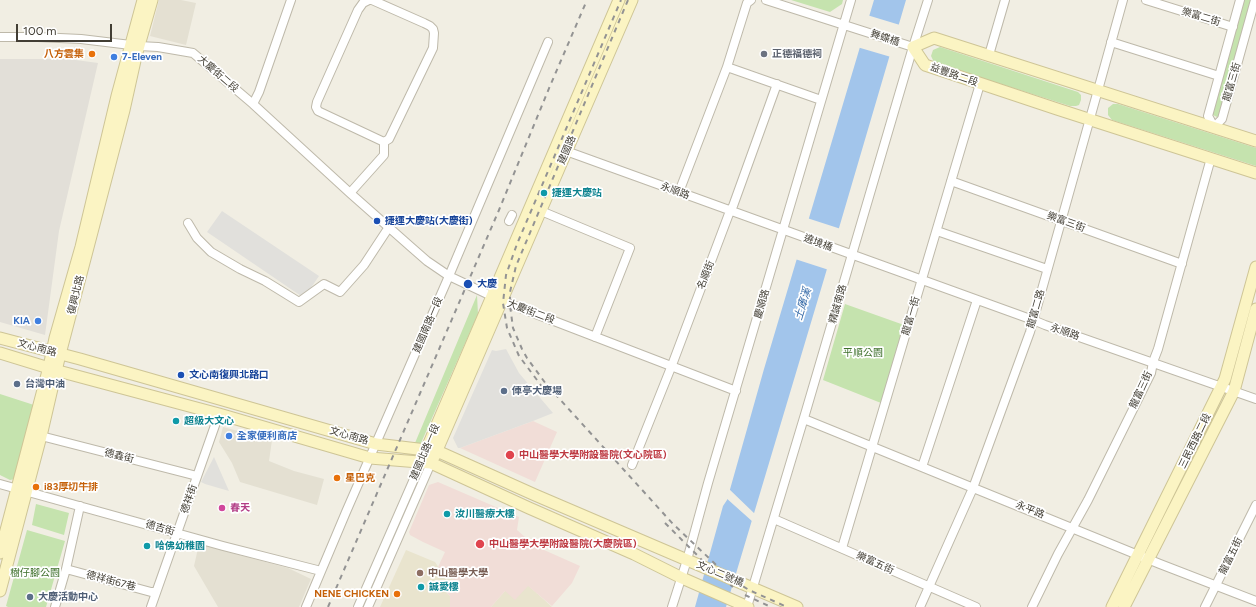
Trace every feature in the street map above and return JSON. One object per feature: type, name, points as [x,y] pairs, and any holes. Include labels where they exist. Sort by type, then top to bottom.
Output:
[{"type":"main road","name":"復興北路","points":[[135,46],[143,0]]},
{"type":"main road","name":"復興北路","points":[[0,552],[41,436],[56,353],[117,96],[152,0]]},
{"type":"main road","name":"建國路","points":[[497,298],[619,0]]},
{"type":"main road","name":"建國路","points":[[497,298],[541,211],[632,0]]},
{"type":"main road","points":[[913,47],[934,38],[1256,141]]},
{"type":"main road","name":"益豐路二段","points":[[913,47],[926,65],[980,84],[1256,173]]},
{"type":"main road","name":"三民西路二段","points":[[1124,607],[1143,556],[1222,387],[1256,267]]},
{"type":"main road","name":"建國北路一段","points":[[426,463],[497,298]]},
{"type":"main road","name":"三民西路二段","points":[[1112,607],[1143,556],[1234,391],[1256,309]]},
{"type":"main road","name":"文心南路","points":[[0,338],[376,444],[431,450],[535,496],[687,560]]},
{"type":"main road","name":"文心南路","points":[[0,353],[370,458],[426,463],[634,554],[682,578]]},
{"type":"main road","name":"復興北路","points":[[0,591],[22,490],[53,368]]},
{"type":"main road","name":"文心二號橋","points":[[687,560],[752,588]]},
{"type":"main road","name":"文心二號橋","points":[[682,578],[747,607]]},
{"type":"main road","points":[[752,588],[797,607]]},
{"type":"street","points":[[253,104],[291,0]]},
{"type":"street","points":[[369,0],[430,26],[434,33],[433,48],[389,139],[384,142],[318,111],[316,107],[358,10],[369,0]]},
{"type":"street","points":[[679,192],[727,67],[747,3],[751,0]]},
{"type":"street","name":"舞蝶橋","points":[[766,0],[913,47]]},
{"type":"street","name":"慶順路","points":[[672,607],[682,578],[708,484],[851,0]]},
{"type":"street","name":"精誠南路","points":[[747,607],[928,0]]},
{"type":"street","points":[[989,55],[1005,0]]},
{"type":"street","name":"龍富二路","points":[[920,607],[973,488],[1030,332],[1123,0]]},
{"type":"street","name":"樂富二街","points":[[1146,0],[1233,27]]},
{"type":"street","name":"龍富三街","points":[[1240,0],[1208,116],[1214,127],[1222,119],[1255,0]]},
{"type":"street","name":"大慶街二段","points":[[0,37],[74,39],[158,47],[193,53],[253,104],[427,261],[449,276],[497,298],[736,391]]},
{"type":"street","name":"建國南路一段","points":[[306,607],[548,42]]},
{"type":"street","points":[[1111,42],[1219,76]]},
{"type":"street","points":[[727,67],[821,100]]},
{"type":"street","name":"名順街","points":[[632,465],[733,206],[777,84]]},
{"type":"street","name":"龍富一街","points":[[842,548],[980,84]]},
{"type":"street","points":[[350,193],[384,155],[384,142]]},
{"type":"street","name":"永順路","points":[[566,151],[784,230]]},
{"type":"street","name":"龍富三街","points":[[1032,607],[1151,373],[1211,158]]},
{"type":"street","name":"樂富三街","points":[[951,181],[1182,264]]},
{"type":"street","points":[[541,211],[630,248],[595,337]]},
{"type":"street","points":[[188,223],[197,238],[211,252],[240,269],[265,281],[298,302],[324,284],[340,292],[364,265],[389,227]]},
{"type":"street","name":"遶境橋","points":[[784,230],[852,255]]},
{"type":"street","points":[[936,230],[1048,269]]},
{"type":"street","name":"永順路","points":[[852,255],[1256,399]]},
{"type":"street","points":[[922,467],[977,300]]},
{"type":"street","name":"德祥街","points":[[151,607],[219,414]]},
{"type":"street","name":"永平路","points":[[804,419],[1256,601]]},
{"type":"street","name":"德鑫街","points":[[41,436],[197,476]]},
{"type":"street","name":"建國北路一段","points":[[358,607],[426,463]]},
{"type":"street","name":"建國北路一段","points":[[368,607],[426,463]]},
{"type":"street","name":"德吉街","points":[[0,484],[321,571]]},
{"type":"street","name":"龍富五街","points":[[1205,607],[1256,505]]},
{"type":"street","points":[[54,607],[66,569],[80,506]]},
{"type":"street","name":"樂富五街","points":[[774,519],[976,607]]},
{"type":"street","name":"德祥街67巷","points":[[66,569],[156,592]]},
{"type":"shaded area","points":[[159,0],[181,0],[196,3],[186,45],[150,36]]},
{"type":"shaded area","points":[[0,59],[68,59],[98,63],[59,231],[45,335],[0,322]]},
{"type":"shaded area","points":[[222,211],[319,276],[304,298],[207,232]]},
{"type":"shaded area","name":"俥亭大慶場","points":[[506,349],[519,373],[553,413],[458,448],[453,438],[492,350],[496,351]]},
{"type":"shaded area","name":"中山醫學大學附設醫院(文心院區)","points":[[533,421],[557,432],[535,482],[460,448]]},
{"type":"shaded area","points":[[223,427],[272,440],[269,461],[294,471],[324,479],[317,505],[240,482],[232,463],[219,442]]},
{"type":"shaded area","points":[[214,457],[229,491],[201,482]]},
{"type":"shaded area","name":"中山醫學大學附設醫院(大慶院區)","points":[[438,482],[519,517],[517,530],[535,546],[580,566],[572,583],[552,606],[528,586],[515,600],[505,591],[491,607],[450,607],[450,596],[447,593],[453,579],[438,567],[445,552],[410,535],[409,532],[429,485]]},
{"type":"shaded area","points":[[199,544],[288,568],[311,579],[299,607],[218,607],[194,566]]},
{"type":"shaded area","name":"中山醫學大學","points":[[406,550],[435,562],[439,568],[453,579],[447,593],[450,596],[450,607],[380,607]]},
{"type":"shaded area","name":"中山醫學大學","points":[[528,585],[552,607],[491,607],[505,591]]},
{"type":"green space","points":[[791,0],[843,0],[842,4],[830,12]]},
{"type":"green space","points":[[1243,0],[1252,0],[1219,116],[1217,117],[1212,113]]},
{"type":"green space","points":[[940,47],[1078,92],[1081,95],[1081,100],[1079,105],[1070,106],[938,64],[934,62],[931,56],[933,50]]},
{"type":"green space","points":[[1113,104],[1118,104],[1256,148],[1256,166],[1112,120],[1108,115],[1108,108]]},
{"type":"green space","points":[[477,295],[478,314],[421,443],[415,443]]},
{"type":"green space","name":"平順公園","points":[[845,304],[904,325],[881,403],[823,380]]},
{"type":"green space","points":[[0,394],[34,405],[15,479],[10,480],[0,475]]},
{"type":"green space","points":[[36,504],[69,513],[64,535],[32,525]]},
{"type":"green space","name":"樹仔腳公園","points":[[27,530],[65,541],[46,607],[8,607],[6,606]]},
{"type":"water","name":"土庫溪","points":[[874,0],[906,0],[726,607],[695,607],[723,506],[727,500],[764,369]]},
{"type":"pier","points":[[867,15],[900,25],[891,57],[857,47]]},
{"type":"pier","points":[[807,218],[841,229],[829,270],[795,259]]},
{"type":"pier","points":[[728,488],[755,514],[753,522],[725,497]]},
{"type":"railway","points":[[328,607],[499,210],[587,0]]},
{"type":"railway","points":[[543,388],[519,356],[507,328],[503,303],[506,275],[517,244],[621,0]]},
{"type":"railway","points":[[628,0],[516,266],[510,292],[513,328],[527,358],[546,384],[673,524],[731,579],[749,590],[787,607]]},
{"type":"railway","points":[[665,523],[712,570],[733,587]]},
{"type":"railway","points":[[745,595],[771,607]]},
{"type":"place","name":"八方雲集","points":[[92,54]]},
{"type":"place","name":"正德福德祠","points":[[764,54]]},
{"type":"place","name":"7-Eleven","points":[[114,57]]},
{"type":"place","name":"捷運大慶站","points":[[544,193]]},
{"type":"place","name":"捷運大慶站(大慶街)","points":[[377,221]]},
{"type":"place","name":"大慶","points":[[468,284]]},
{"type":"place","name":"KIA","points":[[38,321]]},
{"type":"place","name":"文心南復興北路口","points":[[181,375]]},
{"type":"place","name":"台灣中油","points":[[17,384]]},
{"type":"place","name":"俥亭大慶場","points":[[504,391]]},
{"type":"place","name":"超級大文心","points":[[176,421]]},
{"type":"place","name":"全家便利商店","points":[[229,436]]},
{"type":"place","name":"中山醫學大學附設醫院(文心院區)","points":[[510,455]]},
{"type":"place","name":"星巴克","points":[[337,478]]},
{"type":"place","name":"i83厚切牛排","points":[[36,487]]},
{"type":"place","name":"春天","points":[[222,508]]},
{"type":"place","name":"汝川醫療大樓","points":[[447,514]]},
{"type":"place","name":"中山醫學大學附設醫院(大慶院區)","points":[[480,544]]},
{"type":"place","name":"哈佛幼稚園","points":[[147,546]]},
{"type":"place","name":"中山醫學大學","points":[[420,573]]},
{"type":"place","name":"誠愛樓","points":[[421,587]]},
{"type":"place","name":"NENE CHICKEN","points":[[397,594]]},
{"type":"place","name":"大慶活動中心","points":[[30,597]]}]
